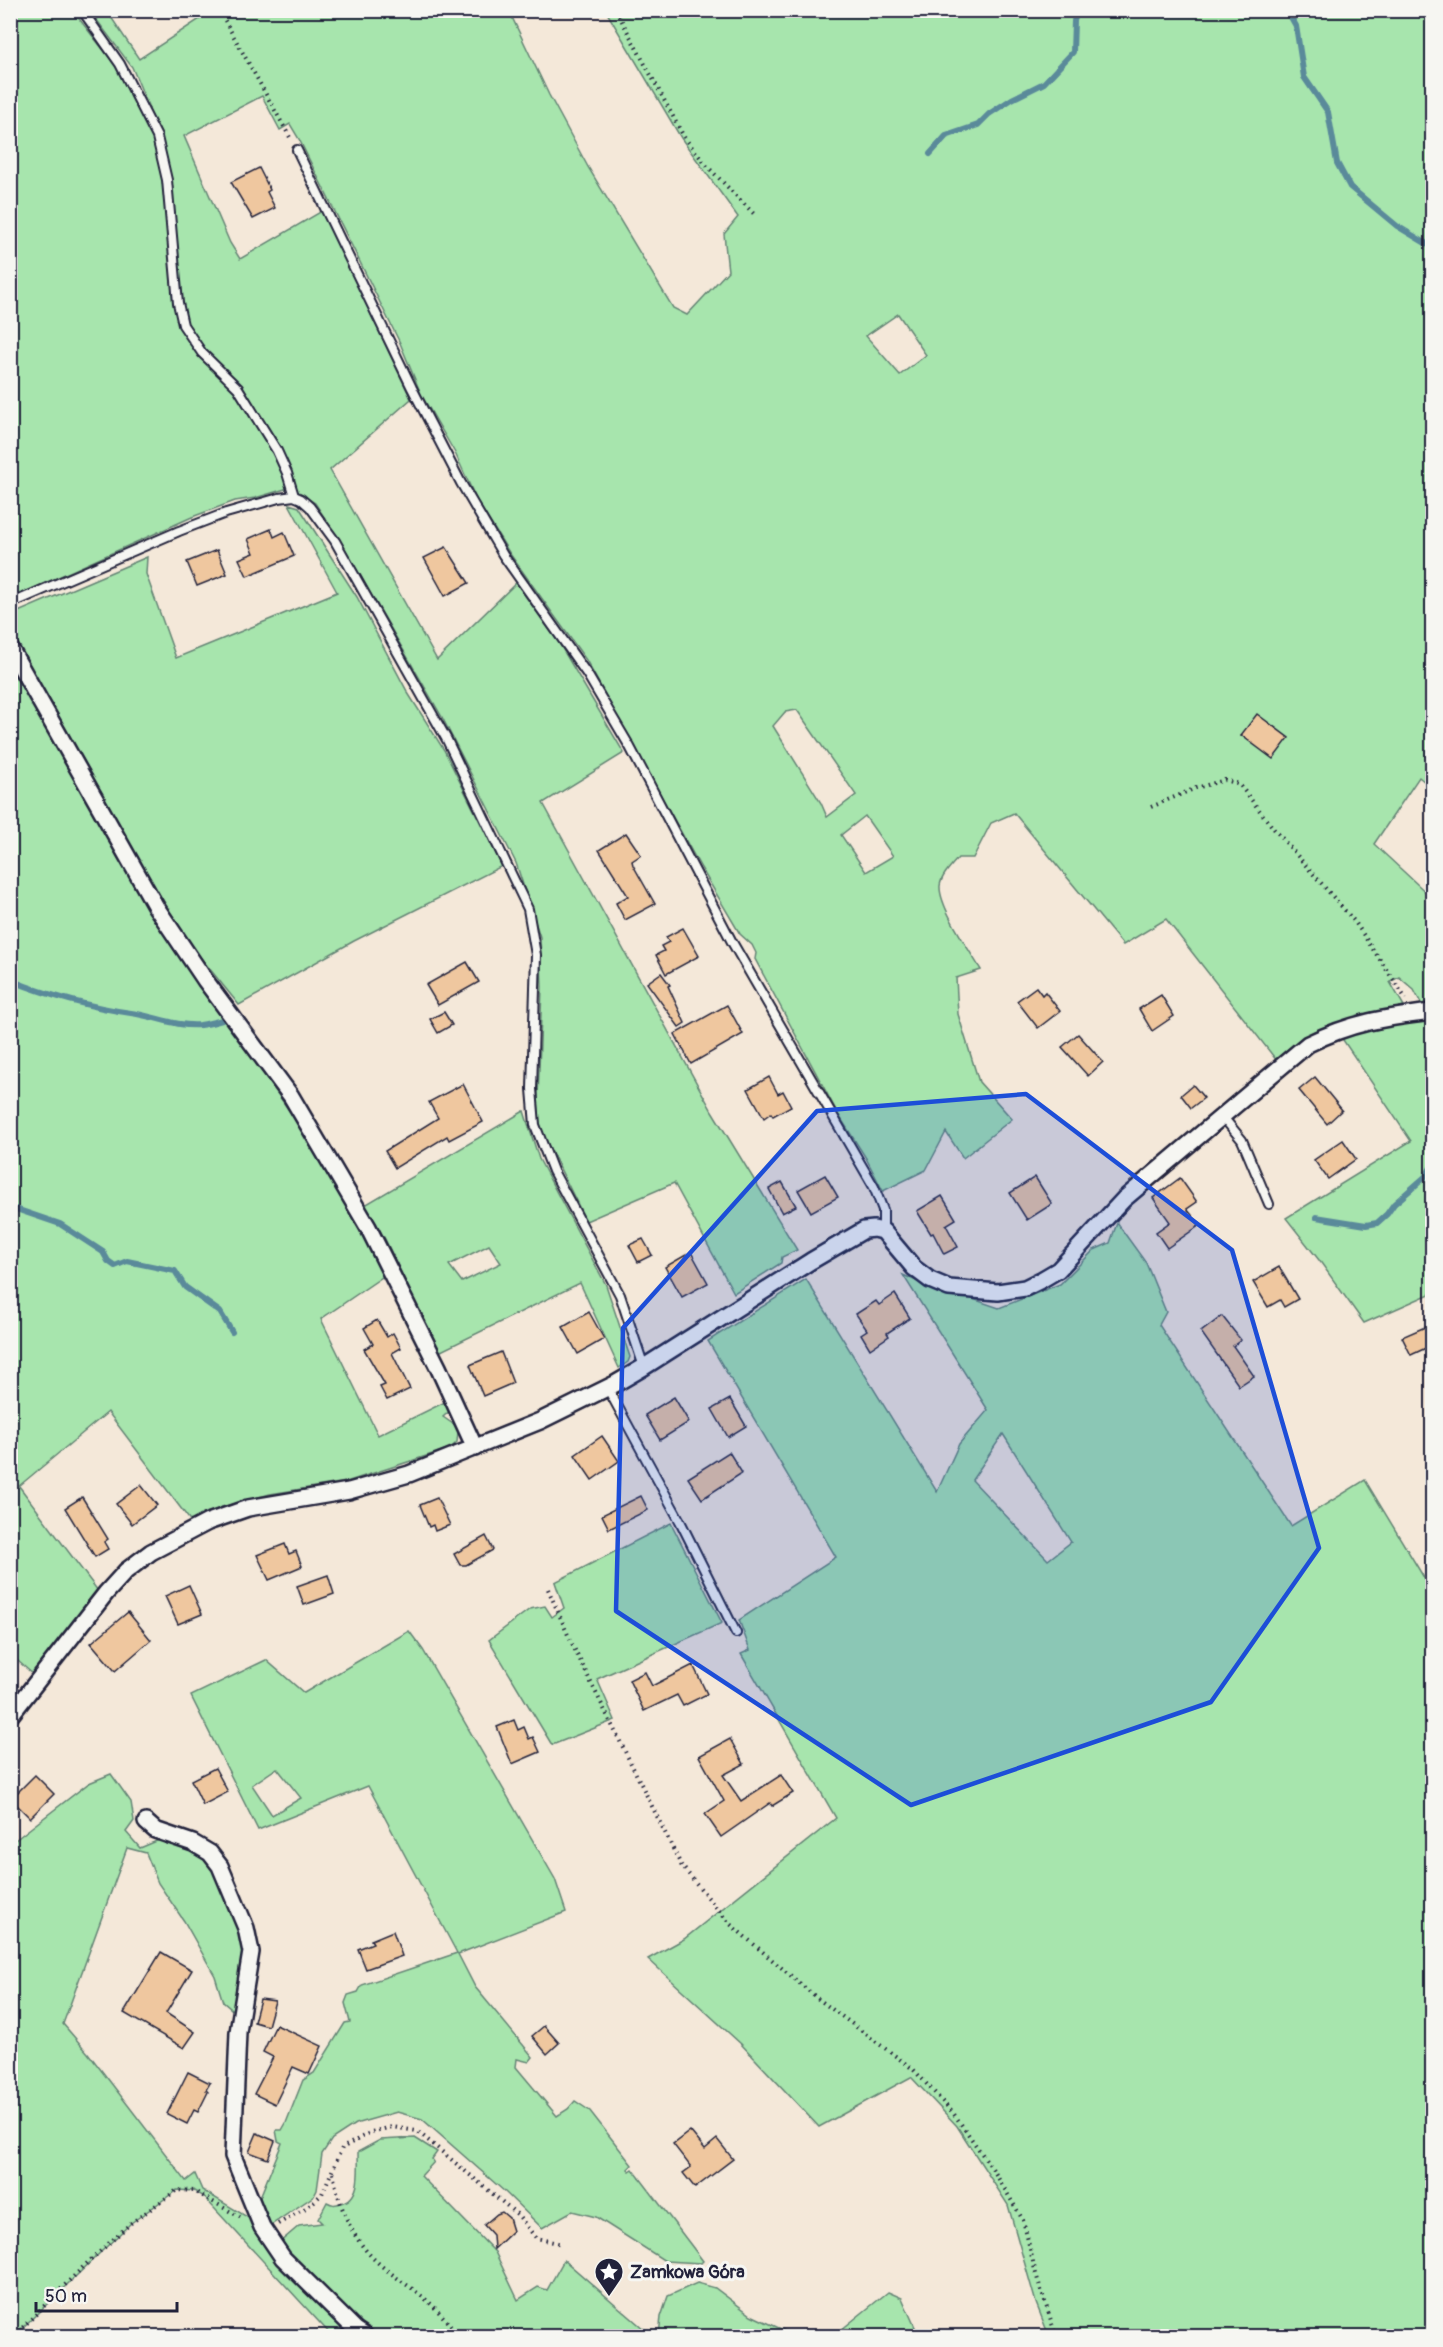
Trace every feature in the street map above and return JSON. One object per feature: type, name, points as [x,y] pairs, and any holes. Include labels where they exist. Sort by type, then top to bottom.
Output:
[{"type":"street","points":[[10,648],[156,907],[205,980],[291,1096],[368,1227],[438,1367],[475,1448]]},
{"type":"street","points":[[10,1716],[106,1593],[126,1571],[151,1552],[208,1522],[248,1508],[349,1491],[409,1474],[540,1421],[644,1367],[864,1230],[874,1228],[883,1231],[914,1268],[930,1280],[949,1288],[998,1292],[1025,1288],[1058,1270],[1124,1199],[1308,1044],[1339,1029],[1368,1021],[1425,1013]]},
{"type":"street","points":[[146,1822],[155,1830],[193,1843],[210,1852],[220,1866],[246,1928],[251,1952],[238,2032],[233,2156],[265,2232],[283,2258],[365,2337]]},
{"type":"lane","points":[[82,10],[120,64],[157,137],[167,180],[178,303],[183,325],[202,353],[238,388],[277,451],[288,473],[294,496]]},
{"type":"lane","points":[[297,150],[460,483],[510,566],[587,674],[630,747],[732,942],[874,1187],[884,1210],[883,1231]]},
{"type":"lane","points":[[10,604],[178,531],[226,513],[294,496],[310,507],[340,551],[447,740],[528,909],[536,955],[532,1089],[535,1125],[553,1171],[620,1295],[644,1367]]},
{"type":"lane","points":[[1222,1116],[1242,1140],[1269,1204]]},
{"type":"lane","points":[[607,1387],[680,1521],[736,1633]]},
{"type":"path","points":[[219,10],[297,150]]},
{"type":"path","points":[[616,10],[684,137],[707,166],[754,214]]},
{"type":"path","points":[[1151,807],[1196,788],[1225,780],[1239,784],[1274,829],[1355,922],[1425,1013]]},
{"type":"path","points":[[548,1589],[681,1865],[730,1924],[817,1998],[913,2069],[954,2114],[994,2171],[1023,2220],[1036,2274],[1056,2337]]},
{"type":"path","points":[[14,2337],[82,2268],[131,2223],[177,2190],[194,2192],[265,2232],[309,2206],[322,2194],[342,2148],[371,2132],[392,2127],[417,2131],[518,2215],[536,2238],[562,2244]]},
{"type":"path","points":[[333,2172],[343,2214],[362,2246],[383,2267],[416,2290],[445,2316],[457,2337]]},
{"type":"highlighted area","points":[[1026,1094],[1232,1250],[1319,1548],[1211,1702],[911,1805],[616,1611],[623,1328],[817,1111]]},
{"type":"green space","points":[[11,11],[73,11],[120,71],[136,104],[149,108],[132,67],[90,11],[107,11],[139,59],[212,11],[509,11],[549,95],[588,167],[673,308],[687,315],[728,271],[724,234],[738,217],[681,138],[606,11],[1432,11],[1432,788],[1419,777],[1374,844],[1432,898],[1432,1005],[1422,1005],[1414,990],[1399,977],[1390,982],[1404,1006],[1353,1020],[1322,1032],[1292,1049],[1277,1061],[1166,919],[1123,945],[1014,813],[991,823],[973,858],[958,858],[944,875],[940,886],[944,905],[981,970],[956,978],[958,1014],[979,1082],[1012,1119],[963,1158],[946,1132],[926,1170],[883,1191],[866,1158],[838,1114],[755,959],[756,953],[752,945],[740,934],[701,868],[586,660],[510,554],[477,501],[455,453],[421,394],[400,343],[290,124],[280,130],[262,96],[184,136],[230,243],[240,259],[322,211],[411,399],[330,470],[437,660],[516,583],[559,643],[624,753],[543,803],[712,1111],[797,1250],[782,1257],[781,1263],[734,1293],[674,1183],[586,1221],[540,1128],[538,1097],[542,987],[540,937],[516,863],[442,717],[345,549],[315,503],[298,492],[285,489],[235,501],[192,517],[25,592],[11,596]],"holes":[[[898,314],[926,355],[900,375],[866,336]],[[797,710],[856,795],[827,817],[821,803],[773,726],[785,712]],[[865,816],[893,856],[866,872],[841,835]]]},
{"type":"green space","points":[[289,504],[299,507],[357,597],[408,693],[444,750],[502,866],[354,941],[239,1005],[192,947],[153,884],[11,632],[11,615],[147,557],[146,574],[176,658],[337,592]]},
{"type":"green space","points":[[10,663],[149,907],[290,1112],[359,1226],[385,1275],[321,1319],[378,1435],[449,1400],[453,1408],[443,1417],[456,1426],[458,1431],[457,1442],[451,1448],[346,1482],[270,1494],[222,1507],[192,1523],[108,1412],[19,1486],[98,1591],[35,1676],[10,1654]]},
{"type":"green space","points":[[1432,1021],[1432,1293],[1364,1323],[1286,1218],[1411,1141],[1341,1037],[1384,1026]]},
{"type":"green space","points":[[524,1111],[539,1159],[606,1285],[630,1357],[628,1362],[619,1368],[580,1283],[439,1352],[385,1239],[365,1205]],"holes":[[[489,1245],[501,1263],[462,1282],[449,1265]]]},
{"type":"green space","points":[[1117,1223],[1146,1263],[1166,1312],[1159,1325],[1291,1526],[1365,1480],[1429,1586],[1432,1585],[1432,2336],[1049,2336],[1036,2303],[1008,2205],[957,2126],[911,2077],[819,2127],[741,2044],[648,1959],[684,1939],[836,1818],[741,1654],[750,1650],[739,1620],[836,1557],[708,1341],[806,1279],[937,1492],[959,1444],[988,1410],[903,1275],[953,1297],[970,1298],[999,1308],[1060,1284],[1094,1250],[1110,1243]],"holes":[[[1003,1434],[1071,1542],[1048,1560],[972,1480]]]},
{"type":"green space","points":[[671,1523],[722,1623],[597,1679],[615,1720],[552,1745],[489,1640],[530,1609],[545,1606],[552,1617],[564,1608],[555,1582]]},
{"type":"green space","points":[[409,1631],[423,1650],[555,1879],[566,1912],[458,1954],[475,1987],[533,2057],[529,2062],[517,2059],[516,2067],[557,2116],[575,2101],[590,2111],[632,2165],[628,2169],[630,2171],[633,2169],[703,2261],[701,2263],[665,2261],[596,2217],[572,2211],[542,2228],[422,2119],[397,2112],[355,2124],[332,2139],[322,2154],[317,2190],[314,2196],[268,2227],[258,2202],[282,2143],[278,2141],[276,2130],[282,2130],[286,2123],[303,2080],[314,2073],[345,2023],[350,2022],[345,2003],[348,1995],[358,1992],[362,1985],[457,1953],[368,1786],[258,1830],[191,1696],[266,1660],[304,1693]],"holes":[[[277,1768],[301,1798],[272,1815],[252,1785]]]},
{"type":"green space","points":[[111,1774],[131,1802],[134,1821],[126,1832],[140,1848],[159,1840],[205,1856],[212,1864],[249,1952],[236,2013],[223,2002],[215,1976],[184,1921],[158,1883],[146,1853],[127,1848],[63,2024],[186,2181],[195,2174],[202,2190],[254,2221],[362,2336],[332,2336],[203,2196],[194,2191],[177,2190],[131,2223],[17,2333],[11,2327],[10,1844],[89,1783]]},
{"type":"green space","points":[[415,2138],[437,2152],[432,2159],[434,2162],[421,2176],[495,2252],[518,2300],[538,2287],[547,2290],[564,2260],[652,2336],[377,2336],[337,2304],[279,2243],[299,2226],[322,2223],[318,2219],[327,2202],[339,2204],[353,2196],[358,2175],[358,2152],[380,2140]]},
{"type":"green space","points":[[697,2283],[715,2288],[751,2315],[796,2336],[659,2336],[661,2317],[668,2296]]},
{"type":"green space","points":[[888,2292],[902,2298],[919,2336],[855,2336],[841,2330]]},
{"type":"building","points":[[259,168],[270,190],[267,192],[275,208],[253,219],[231,182]]},
{"type":"building","points":[[271,529],[274,537],[284,532],[294,556],[247,576],[239,559],[254,553],[248,539]]},
{"type":"building","points":[[446,547],[469,583],[445,596],[424,558]]},
{"type":"building","points":[[217,550],[227,574],[197,586],[187,562]]},
{"type":"building","points":[[1257,714],[1289,738],[1273,759],[1241,735]]},
{"type":"building","points":[[626,833],[641,855],[632,861],[633,865],[655,904],[625,920],[616,903],[628,896],[599,850]]},
{"type":"building","points":[[683,928],[699,956],[666,974],[656,955],[664,951],[661,946],[669,942],[666,937]]},
{"type":"building","points":[[467,962],[479,982],[438,1005],[426,985]]},
{"type":"building","points":[[661,973],[670,985],[668,986],[685,1023],[679,1027],[647,983]]},
{"type":"building","points":[[1036,987],[1042,995],[1045,992],[1060,1011],[1038,1028],[1017,1001]]},
{"type":"building","points":[[1161,995],[1174,1016],[1152,1031],[1139,1009]]},
{"type":"building","points":[[727,1005],[743,1034],[691,1064],[675,1034]]},
{"type":"building","points":[[444,1012],[452,1025],[438,1033],[430,1019]]},
{"type":"building","points":[[1078,1034],[1103,1062],[1088,1076],[1062,1047]]},
{"type":"building","points":[[769,1077],[778,1094],[783,1091],[791,1106],[773,1116],[771,1113],[764,1118],[748,1089]]},
{"type":"building","points":[[1315,1077],[1342,1110],[1327,1124],[1299,1090]]},
{"type":"building","points":[[463,1084],[483,1122],[449,1140],[447,1136],[395,1168],[385,1151],[438,1118],[429,1102]]},
{"type":"building","points":[[1193,1085],[1204,1098],[1191,1108],[1181,1095]]},
{"type":"building","points":[[1343,1140],[1356,1159],[1328,1179],[1314,1160]]},
{"type":"building","points":[[825,1175],[838,1197],[811,1212],[798,1190]]},
{"type":"building","points":[[1035,1177],[1052,1204],[1027,1220],[1010,1193]]},
{"type":"building","points":[[1180,1178],[1197,1202],[1187,1209],[1200,1225],[1167,1248],[1156,1232],[1170,1222],[1153,1198]]},
{"type":"building","points":[[782,1182],[796,1206],[782,1213],[769,1189]]},
{"type":"building","points":[[942,1196],[956,1219],[946,1225],[958,1247],[944,1254],[933,1233],[931,1234],[917,1211]]},
{"type":"building","points":[[643,1239],[652,1255],[638,1262],[629,1245]]},
{"type":"building","points":[[691,1252],[708,1283],[682,1297],[665,1267]]},
{"type":"building","points":[[1279,1267],[1298,1299],[1284,1307],[1280,1300],[1268,1307],[1253,1282]]},
{"type":"building","points":[[895,1294],[910,1318],[887,1333],[889,1336],[870,1349],[861,1334],[867,1330],[856,1314],[876,1301],[879,1305]]},
{"type":"building","points":[[589,1312],[604,1339],[578,1354],[563,1327]]},
{"type":"building","points":[[1222,1316],[1241,1340],[1233,1346],[1254,1376],[1239,1386],[1201,1332]]},
{"type":"building","points":[[377,1320],[387,1337],[393,1333],[401,1348],[392,1353],[410,1389],[387,1400],[380,1387],[385,1385],[364,1349],[373,1344],[364,1328]]},
{"type":"building","points":[[1432,1324],[1432,1342],[1427,1344],[1428,1347],[1411,1355],[1402,1337]]},
{"type":"building","points":[[501,1352],[513,1383],[483,1396],[470,1365]]},
{"type":"building","points":[[674,1397],[689,1422],[660,1440],[645,1415]]},
{"type":"building","points":[[730,1399],[746,1426],[728,1437],[712,1409]]},
{"type":"building","points":[[602,1436],[619,1461],[592,1480],[575,1455]]},
{"type":"building","points":[[729,1452],[742,1473],[702,1499],[688,1478]]},
{"type":"building","points":[[141,1485],[157,1505],[132,1524],[116,1504]]},
{"type":"building","points":[[641,1496],[648,1510],[609,1529],[602,1515]]},
{"type":"building","points":[[82,1497],[108,1539],[104,1542],[108,1549],[95,1557],[65,1508]]},
{"type":"building","points":[[437,1498],[450,1525],[435,1531],[433,1525],[429,1527],[420,1505]]},
{"type":"building","points":[[486,1536],[493,1550],[466,1565],[460,1565],[454,1554]]},
{"type":"building","points":[[285,1544],[289,1554],[296,1551],[302,1566],[269,1580],[257,1555]]},
{"type":"building","points":[[328,1575],[334,1594],[304,1605],[297,1586]]},
{"type":"building","points":[[189,1585],[202,1614],[178,1624],[165,1596]]},
{"type":"building","points":[[128,1612],[151,1640],[115,1671],[91,1643]]},
{"type":"building","points":[[693,1665],[707,1694],[683,1706],[677,1695],[644,1711],[629,1680],[645,1672],[652,1686]]},
{"type":"building","points":[[514,1720],[518,1730],[524,1727],[529,1739],[533,1737],[540,1752],[512,1764],[497,1727]]},
{"type":"building","points":[[730,1739],[744,1764],[723,1775],[741,1801],[781,1775],[793,1793],[772,1806],[770,1803],[721,1837],[705,1814],[724,1801],[699,1756]]},
{"type":"building","points":[[215,1768],[228,1792],[203,1805],[191,1780]]},
{"type":"building","points":[[35,1775],[54,1794],[30,1818],[11,1799]]},
{"type":"building","points":[[393,1931],[402,1956],[366,1969],[358,1949],[373,1943],[371,1940]]},
{"type":"building","points":[[161,1952],[192,1970],[166,2013],[195,2032],[184,2048],[124,2013]]},
{"type":"building","points":[[260,1999],[275,2001],[268,2026],[254,2022]]},
{"type":"building","points":[[276,2025],[322,2046],[309,2074],[293,2067],[275,2104],[254,2094],[273,2057],[263,2052]]},
{"type":"building","points":[[544,2026],[559,2043],[547,2054],[532,2036]]},
{"type":"building","points":[[188,2072],[210,2083],[198,2112],[194,2110],[187,2124],[167,2114]]},
{"type":"building","points":[[690,2131],[705,2149],[717,2139],[733,2159],[695,2188],[683,2173],[691,2167],[673,2144]]},
{"type":"building","points":[[257,2133],[275,2141],[268,2159],[249,2152]]},
{"type":"building","points":[[502,2212],[509,2218],[513,2231],[494,2249],[493,2235],[484,2225]]},
{"type":"waterway","points":[[930,154],[946,136],[978,125],[989,114],[1012,99],[1044,83],[1073,52],[1074,21],[1077,10]]},
{"type":"waterway","points":[[1287,10],[1296,26],[1304,77],[1328,112],[1337,163],[1350,187],[1397,226],[1432,247]]},
{"type":"waterway","points":[[10,980],[100,1008],[140,1014],[174,1023],[200,1025],[222,1020]]},
{"type":"waterway","points":[[1316,1217],[1366,1225],[1377,1223],[1394,1204],[1425,1177],[1432,1166]]},
{"type":"waterway","points":[[10,1207],[60,1224],[103,1252],[108,1261],[115,1266],[127,1261],[175,1271],[185,1287],[220,1312],[232,1332]]},
{"type":"place","name":"Zamkowa Góra","points":[[609,2298]]}]
